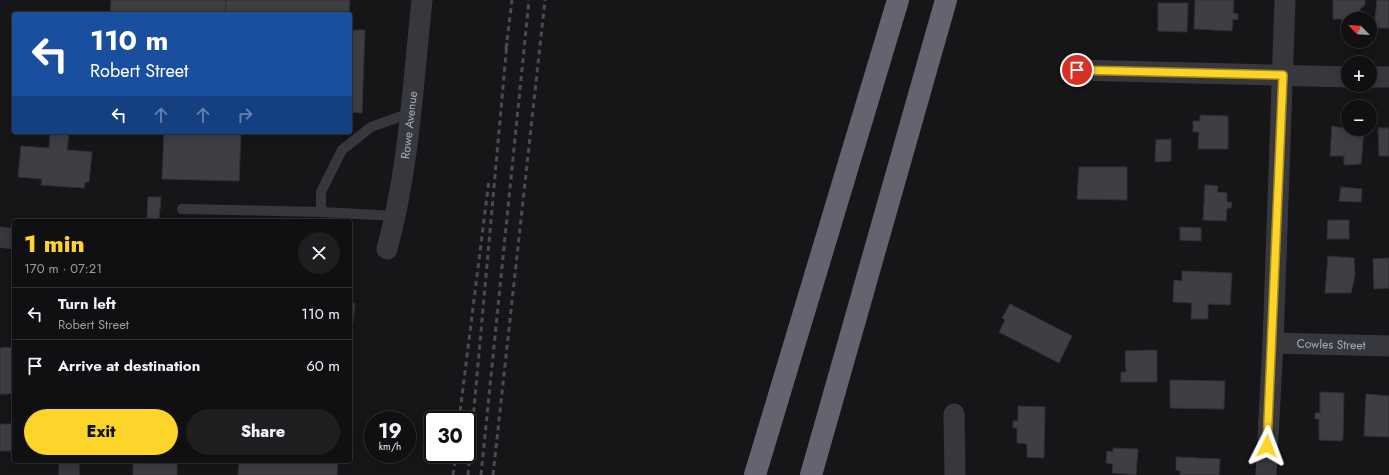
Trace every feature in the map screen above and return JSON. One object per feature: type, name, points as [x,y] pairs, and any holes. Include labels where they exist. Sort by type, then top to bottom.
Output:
[{"type":"highway","points":[[755,475],[898,0]]},
{"type":"highway","points":[[811,475],[946,0]]},
{"type":"street","name":"Rowe Avenue","points":[[387,249],[396,216],[410,113],[422,0]]},
{"type":"street","points":[[1266,475],[1273,343],[1285,0]]},
{"type":"street","points":[[1077,70],[1341,77]]},
{"type":"street","points":[[1377,77],[1389,78]]},
{"type":"street","points":[[0,237],[12,239]]},
{"type":"street","name":"Cowles Street","points":[[1273,343],[1389,346]]},
{"type":"street","points":[[954,414],[955,475]]},
{"type":"street","points":[[69,463],[69,475]]},
{"type":"lane","points":[[321,212],[321,192],[342,150],[371,127],[410,113]]},
{"type":"lane","points":[[182,209],[321,212],[396,216]]},
{"type":"building","points":[[111,0],[226,0],[225,12],[110,12]]},
{"type":"building","points":[[226,0],[350,0],[349,12],[225,12]]},
{"type":"building","points":[[1195,0],[1234,0],[1233,13],[1238,14],[1238,20],[1233,19],[1232,31],[1194,29]]},
{"type":"building","points":[[1333,0],[1365,0],[1365,5],[1360,9],[1360,12],[1341,12],[1341,19],[1333,19]]},
{"type":"building","points":[[1377,0],[1389,0],[1389,28],[1377,28],[1377,12],[1376,12]]},
{"type":"building","points":[[1158,3],[1188,3],[1187,32],[1158,31]]},
{"type":"building","points":[[352,30],[365,30],[362,113],[352,112]]},
{"type":"building","points":[[1200,115],[1228,116],[1228,149],[1198,149],[1199,132],[1193,132],[1193,121],[1200,121]]},
{"type":"building","points":[[1332,126],[1341,128],[1341,136],[1363,136],[1361,164],[1344,165],[1344,156],[1330,156]]},
{"type":"building","points":[[1378,128],[1389,128],[1389,156],[1379,156]]},
{"type":"building","points":[[50,134],[69,134],[67,150],[92,152],[89,182],[85,182],[84,188],[41,185],[42,179],[18,177],[21,146],[49,148]]},
{"type":"building","points":[[164,134],[241,134],[239,181],[162,179]]},
{"type":"building","points":[[1171,139],[1171,161],[1155,162],[1156,140]]},
{"type":"building","points":[[1079,167],[1127,167],[1127,200],[1077,199]]},
{"type":"building","points":[[1205,185],[1218,186],[1217,192],[1227,193],[1227,202],[1232,202],[1231,208],[1227,208],[1226,221],[1203,220]]},
{"type":"building","points":[[1341,187],[1362,189],[1361,202],[1339,201]]},
{"type":"building","points":[[148,197],[161,197],[159,219],[147,219]]},
{"type":"building","points":[[1328,220],[1349,220],[1349,239],[1327,239]]},
{"type":"building","points":[[1180,227],[1201,228],[1201,241],[1180,240]]},
{"type":"building","points":[[1328,256],[1354,258],[1355,275],[1351,293],[1325,293]]},
{"type":"building","points":[[1389,258],[1389,288],[1374,289],[1373,259]]},
{"type":"building","points":[[1182,271],[1232,273],[1230,305],[1208,304],[1208,319],[1191,319],[1192,303],[1173,302],[1174,280],[1182,281]]},
{"type":"building","points":[[352,303],[355,303],[352,332]]},
{"type":"building","points":[[1010,304],[1072,336],[1059,363],[999,332],[1005,320],[1002,318]]},
{"type":"building","points":[[12,347],[12,394],[0,394],[0,348]]},
{"type":"building","points":[[1157,350],[1157,382],[1121,382],[1121,372],[1126,372],[1125,351]]},
{"type":"building","points":[[1170,380],[1225,381],[1224,409],[1170,408]]},
{"type":"building","points":[[1320,392],[1344,393],[1343,439],[1341,441],[1319,440],[1319,419],[1315,419],[1315,413],[1320,413]]},
{"type":"building","points":[[1366,394],[1389,396],[1389,437],[1364,436]]},
{"type":"building","points":[[1018,406],[1045,407],[1044,458],[1027,457],[1027,444],[1017,443],[1017,428],[1013,428],[1013,421],[1018,421]]},
{"type":"building","points":[[0,424],[12,424],[12,451],[0,451]]},
{"type":"building","points":[[1113,448],[1138,449],[1136,475],[1112,473],[1113,464],[1106,463],[1107,451],[1113,452]]},
{"type":"building","points":[[1176,457],[1220,459],[1219,475],[1180,475],[1180,471],[1176,470]]},
{"type":"building","points":[[133,463],[177,463],[177,475],[133,475]]},
{"type":"building","points":[[239,463],[338,463],[337,475],[238,475]]},
{"type":"railway","points":[[506,49],[512,0]]},
{"type":"railway","points":[[481,475],[529,0]]},
{"type":"railway","points":[[493,475],[545,0]]},
{"type":"railway","points":[[468,475],[507,43]]},
{"type":"railway","points":[[460,411],[489,180]]},
{"type":"railway","points":[[453,475],[455,463]]},
{"type":"route","points":[[1077,70],[1283,75],[1273,343],[1267,446]]}]
